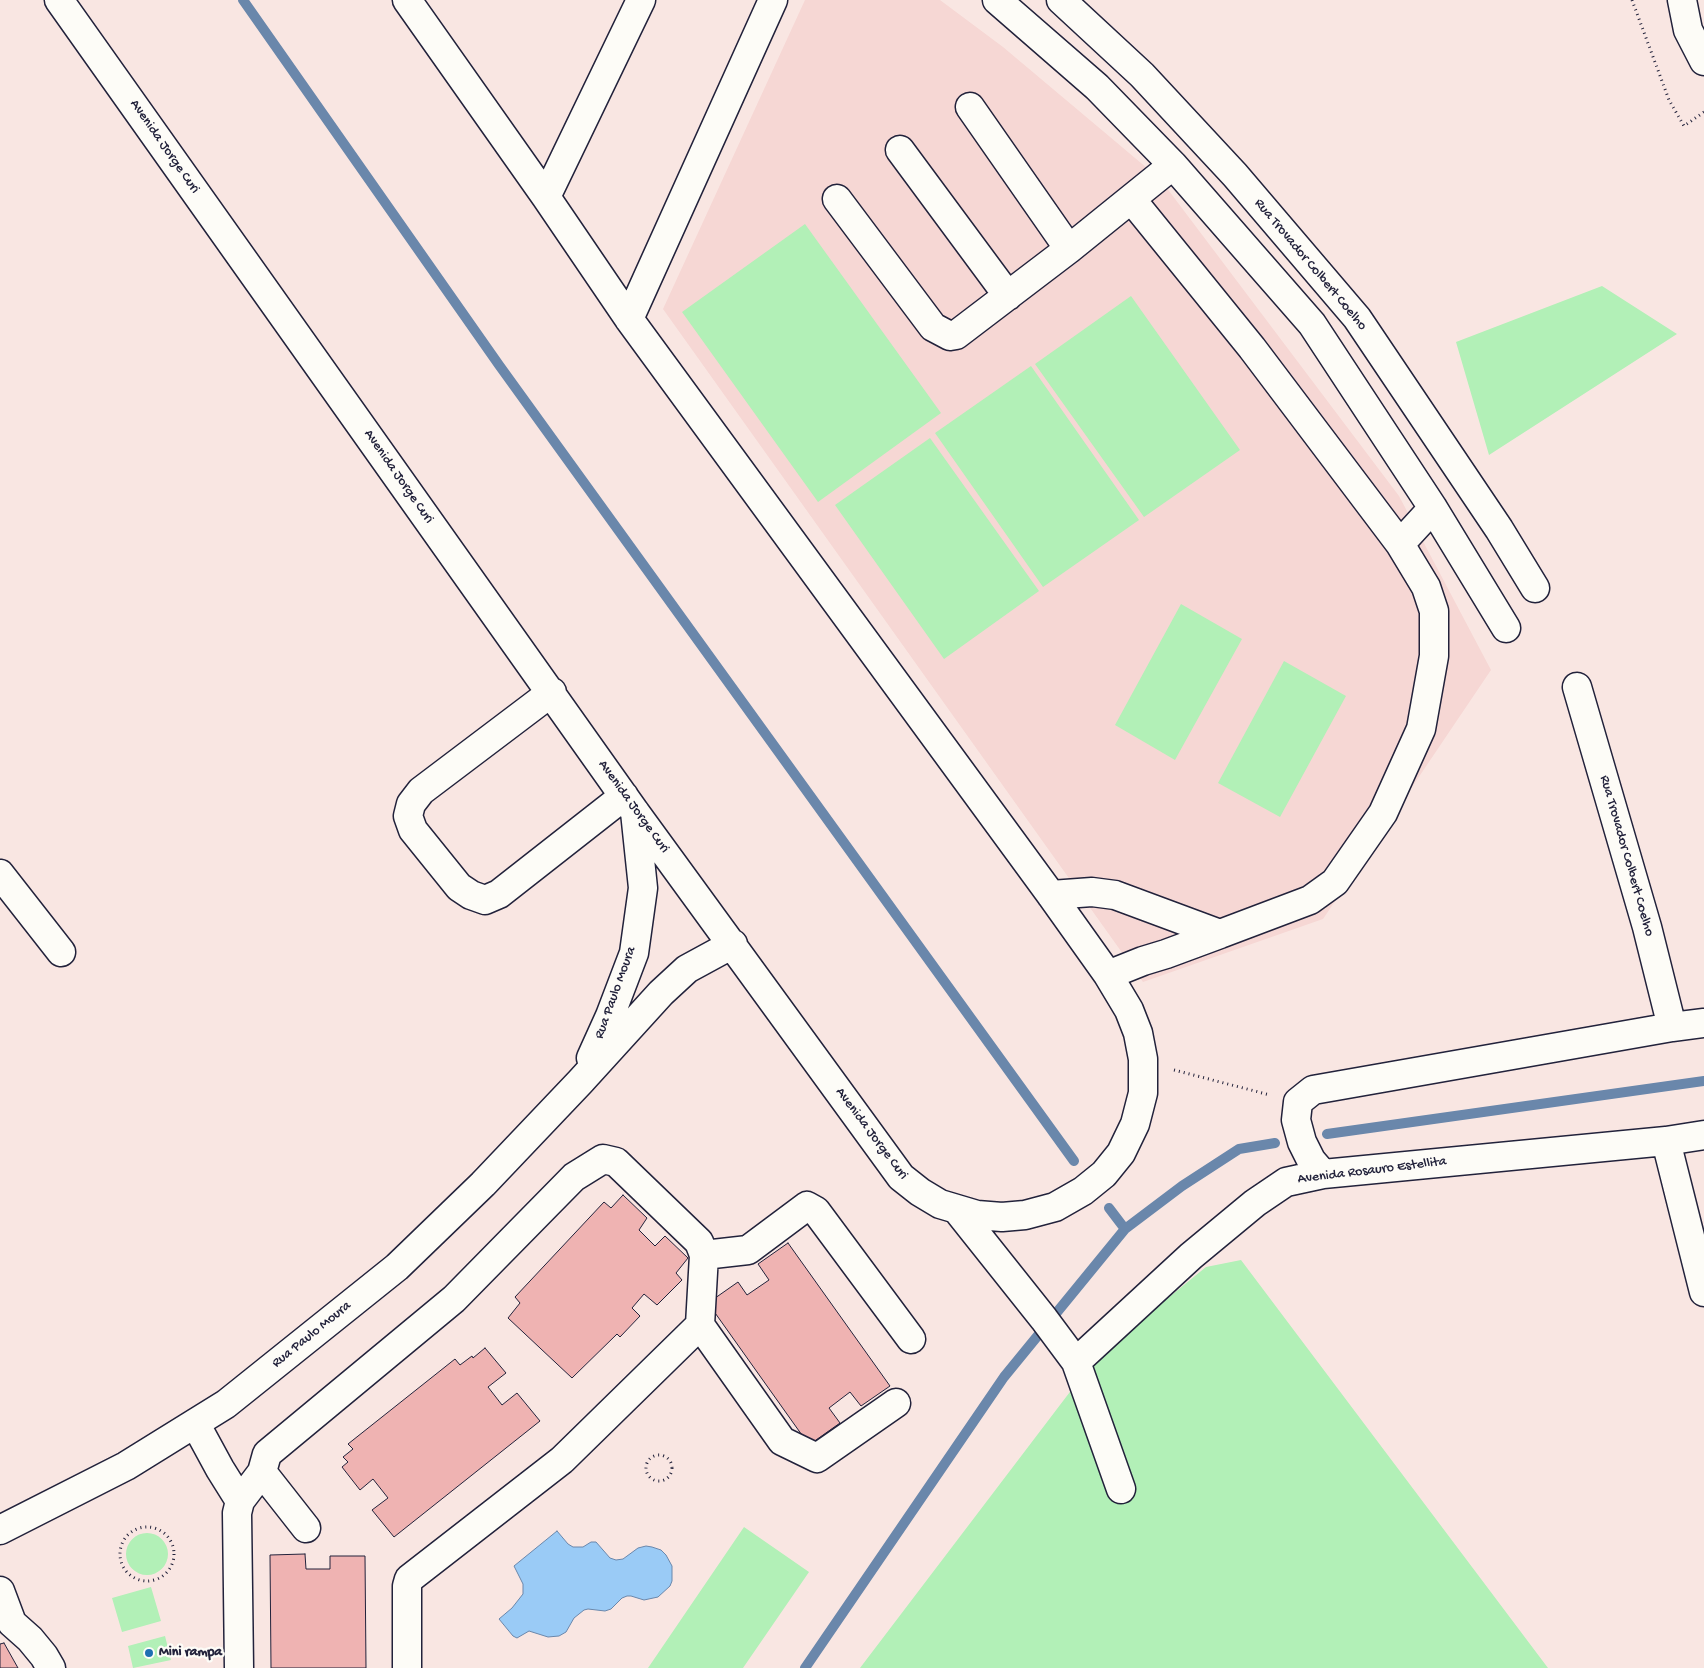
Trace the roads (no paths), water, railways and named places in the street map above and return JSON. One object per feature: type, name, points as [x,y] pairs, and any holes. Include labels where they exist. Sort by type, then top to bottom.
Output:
[{"type":"street","name":"Avenida Jorge Curi","points":[[59,0],[552,692],[629,804],[733,944],[901,1177],[940,1204],[958,1211],[977,1215],[1002,1217],[1025,1215],[1056,1207],[1083,1191],[1104,1174],[1121,1153],[1135,1124],[1143,1093],[1143,1058],[1138,1032],[1129,1010],[1108,975],[1051,895],[629,319],[546,197],[407,0]]},
{"type":"street","points":[[546,197],[642,0]]},
{"type":"street","points":[[629,319],[773,0]]},
{"type":"street","points":[[997,0],[1097,87],[1173,165],[1312,324],[1433,508],[1506,628]]},
{"type":"street","name":"Rua Trovador Colbert Coelho","points":[[1061,0],[1142,75],[1235,176],[1357,318],[1499,529],[1535,588]]},
{"type":"street","points":[[1682,0],[1688,30],[1704,61]]},
{"type":"street","points":[[970,107],[1069,249]]},
{"type":"street","points":[[900,150],[1008,296]]},
{"type":"street","points":[[837,199],[934,326],[950,336],[956,335],[1008,296],[1132,200],[1173,165]]},
{"type":"street","points":[[1108,975],[1143,960],[1166,954],[1310,900],[1335,882],[1383,813],[1421,729],[1434,656],[1434,611],[1426,587],[1400,544],[1252,348],[1132,200]]},
{"type":"street","points":[[1400,544],[1433,508]]},
{"type":"street","name":"Rua Trovador Colbert Coelho","points":[[1577,687],[1647,926],[1672,1027]]},
{"type":"street","points":[[552,692],[421,791],[411,804],[408,816],[413,830],[459,887],[471,895],[485,900],[499,894],[629,804]]},
{"type":"street","name":"Rua Paulo Moura","points":[[580,1082],[610,1016],[634,953],[643,888],[629,804]]},
{"type":"street","points":[[0,874],[61,952]]},
{"type":"street","points":[[1051,895],[1092,892],[1115,895],[1220,934]]},
{"type":"street","name":"Rua Paulo Moura","points":[[0,1530],[126,1466],[226,1404],[396,1267],[483,1184],[661,993],[687,970],[733,944]]},
{"type":"street","points":[[1323,1174],[1311,1160],[1302,1142],[1296,1120],[1306,1096],[1672,1027],[1704,1023]]},
{"type":"street","name":"Avenida Rosauro Estellita","points":[[1069,1352],[1191,1256],[1255,1202],[1286,1182],[1323,1174],[1666,1141],[1704,1135]]},
{"type":"street","points":[[1666,1141],[1704,1292]]},
{"type":"street","points":[[239,1668],[237,1513],[240,1501],[262,1472],[267,1454],[454,1299],[574,1176],[603,1159],[616,1162],[699,1242],[704,1254],[700,1325],[782,1441],[817,1458],[896,1403]]},
{"type":"street","points":[[704,1254],[748,1250],[808,1206],[816,1211],[911,1339]]},
{"type":"street","points":[[958,1211],[1069,1352],[1121,1489]]},
{"type":"street","points":[[407,1668],[407,1586],[409,1579],[562,1460],[700,1325]]},
{"type":"street","points":[[195,1423],[240,1501]]},
{"type":"street","points":[[262,1472],[306,1528]]},
{"type":"street","points":[[0,1591],[6,1626],[30,1639],[50,1668]]},
{"type":"water","points":[[557,1531],[573,1547],[583,1547],[591,1542],[596,1542],[610,1558],[616,1560],[623,1559],[638,1548],[646,1546],[661,1550],[672,1566],[670,1586],[658,1597],[644,1600],[627,1596],[622,1598],[611,1609],[605,1611],[584,1610],[574,1618],[566,1632],[559,1636],[548,1637],[529,1631],[517,1638],[513,1636],[499,1619],[512,1608],[523,1594],[523,1584],[514,1566]]},
{"type":"waterway","points":[[243,0],[499,365],[1074,1161]]},
{"type":"waterway","points":[[1327,1134],[1704,1081]]},
{"type":"waterway","points":[[805,1668],[1004,1377],[1125,1229],[1182,1186],[1239,1149],[1275,1143]]},
{"type":"waterway","points":[[1109,1208],[1125,1229]]},
{"type":"place","name":"Mini rampa","points":[[149,1653]]}]
